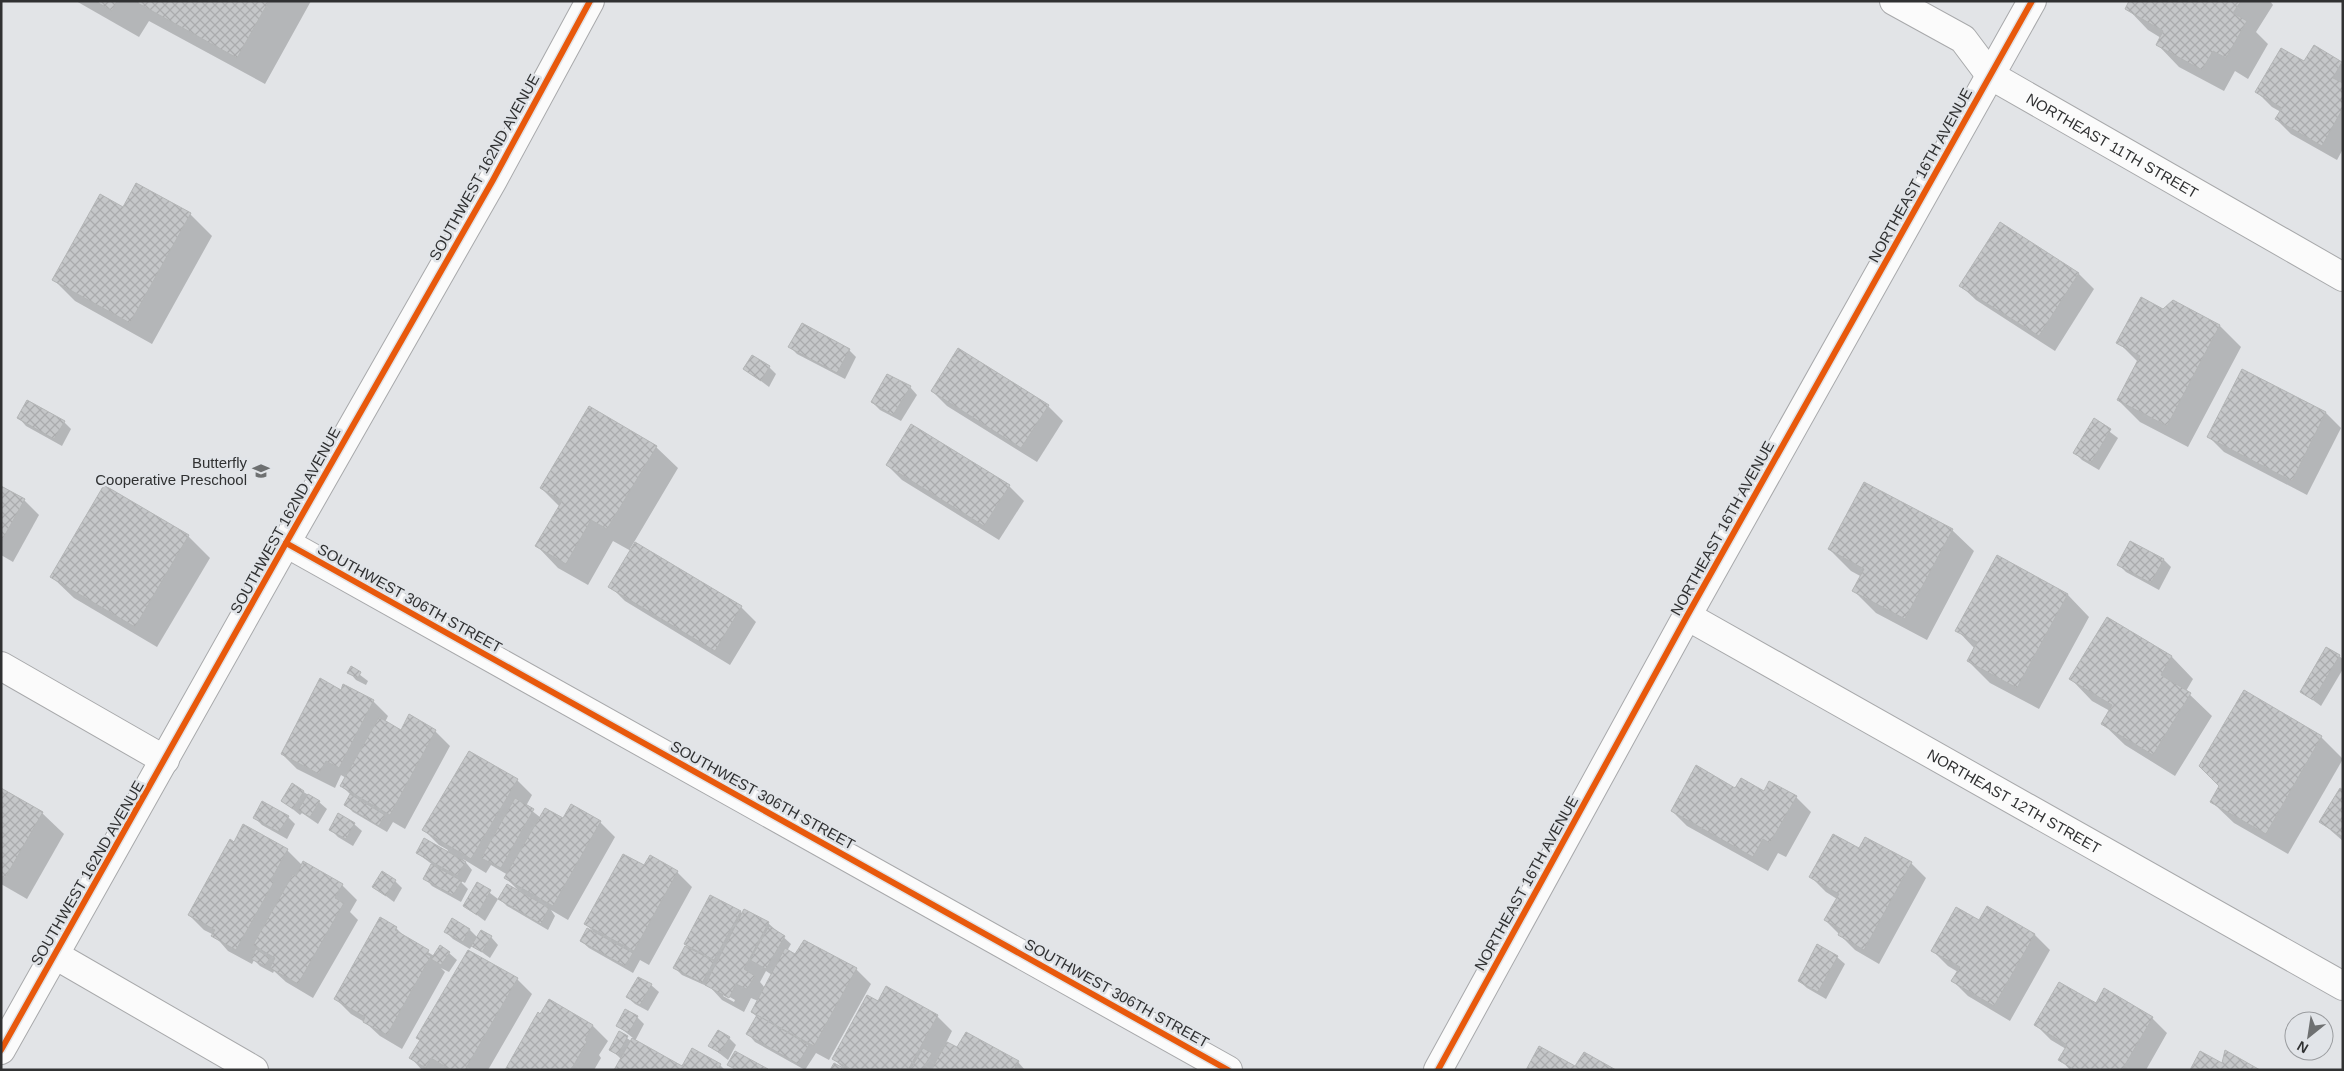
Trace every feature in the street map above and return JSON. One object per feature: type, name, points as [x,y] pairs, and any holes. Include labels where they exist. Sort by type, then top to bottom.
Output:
[{"type":"street","name":"SOUTHWEST 162ND AVENUE","points":[[1,1050],[493,180],[590,1]]},
{"type":"street","name":"NORTHEAST 11TH STREET","points":[[1894,1],[1963,39],[1990,75],[2343,277]]},
{"type":"street","name":"NORTHEAST 16TH AVENUE","points":[[1438,1070],[1687,616],[2032,1]]},
{"type":"street","name":"SOUTHWEST 306TH STREET","points":[[286,543],[1228,1070]]},
{"type":"street","name":"NORTHEAST 12TH STREET","points":[[1687,616],[2343,986]]},
{"type":"street","points":[[1,666],[165,760]]},
{"type":"street","points":[[55,955],[254,1070]]},
{"type":"building","points":[[95,1],[117,1],[112,11]]},
{"type":"building","points":[[134,1],[269,1],[237,58]]},
{"type":"building","points":[[2129,1],[2241,1],[2233,13],[2247,21],[2226,58],[2213,51],[2202,70],[2156,45],[2163,31],[2125,9]]},
{"type":"building","points":[[2314,45],[2342,62],[2333,78],[2343,83],[2343,108],[2322,146],[2275,119],[2282,108],[2255,92],[2281,48],[2304,61]]},
{"type":"building","points":[[136,183],[191,213],[130,323],[52,280],[100,194],[123,207]]},
{"type":"building","points":[[2000,222],[2079,273],[2039,336],[1959,286]]},
{"type":"building","points":[[2141,297],[2163,309],[2173,300],[2220,325],[2167,426],[2117,400],[2140,356],[2116,343]]},
{"type":"building","points":[[802,323],[850,349],[837,373],[788,347]]},
{"type":"building","points":[[958,348],[1049,405],[1021,448],[931,391]]},
{"type":"building","points":[[752,355],[770,366],[761,381],[743,369]]},
{"type":"building","points":[[2242,369],[2326,412],[2292,481],[2207,437]]},
{"type":"building","points":[[887,374],[911,386],[893,415],[871,402]]},
{"type":"building","points":[[27,400],[65,421],[54,439],[17,418]]},
{"type":"building","points":[[589,406],[657,446],[607,529],[591,520],[566,564],[535,546],[562,501],[540,488]]},
{"type":"building","points":[[2094,418],[2111,429],[2091,463],[2073,453]]},
{"type":"building","points":[[911,424],[1010,485],[984,526],[886,465]]},
{"type":"building","points":[[1864,482],[1953,529],[1905,619],[1852,591],[1864,569],[1828,549]]},
{"type":"building","points":[[104,485],[189,535],[135,627],[50,577]]},
{"type":"building","points":[[1,486],[25,499],[1,542]]},
{"type":"building","points":[[2130,541],[2164,559],[2151,583],[2117,565]]},
{"type":"building","points":[[635,542],[742,606],[715,651],[608,587]]},
{"type":"building","points":[[1997,555],[2068,594],[2017,688],[1967,661],[1977,642],[1955,631]]},
{"type":"building","points":[[2107,617],[2172,656],[2161,675],[2191,693],[2153,755],[2101,724],[2112,705],[2069,679]]},
{"type":"building","points":[[2326,647],[2340,655],[2313,700],[2300,692]]},
{"type":"building","points":[[351,666],[361,672],[358,678],[347,673]]},
{"type":"building","points":[[320,678],[341,690],[343,684],[374,700],[339,768],[326,761],[319,774],[281,754]]},
{"type":"building","points":[[2244,690],[2322,736],[2266,834],[2210,802],[2219,786],[2199,766]]},
{"type":"building","points":[[409,714],[436,730],[390,815],[340,786],[379,717],[401,730]]},
{"type":"building","points":[[469,751],[518,779],[471,859],[422,830]]},
{"type":"building","points":[[1696,765],[1735,788],[1741,778],[1764,791],[1769,781],[1797,796],[1770,843],[1763,839],[1753,857],[1671,811]]},
{"type":"building","points":[[292,783],[304,791],[293,809],[281,801]]},
{"type":"building","points":[[1,788],[43,812],[5,878],[1,876]]},
{"type":"building","points":[[2340,788],[2343,790],[2343,837],[2319,822]]},
{"type":"building","points":[[308,794],[320,801],[310,817],[298,810]]},
{"type":"building","points":[[350,794],[385,815],[379,826],[344,805]]},
{"type":"building","points":[[515,798],[534,809],[501,868],[481,858]]},
{"type":"building","points":[[262,801],[289,816],[279,832],[253,818]]},
{"type":"building","points":[[571,804],[601,821],[553,906],[504,878],[545,808],[563,818]]},
{"type":"building","points":[[338,813],[355,823],[346,839],[329,830]]},
{"type":"building","points":[[243,824],[288,849],[271,880],[274,882],[236,950],[211,936],[215,930],[188,915],[230,839],[234,842]]},
{"type":"building","points":[[1833,834],[1859,848],[1865,837],[1912,862],[1864,950],[1838,935],[1841,929],[1824,920],[1839,894],[1809,877]]},
{"type":"building","points":[[424,838],[466,862],[457,876],[416,853]]},
{"type":"building","points":[[623,854],[644,865],[650,855],[678,871],[634,951],[584,924]]},
{"type":"building","points":[[303,861],[343,884],[335,898],[344,903],[298,984],[270,968],[275,958],[253,945],[293,874],[296,876]]},
{"type":"building","points":[[431,864],[462,881],[453,895],[423,879]]},
{"type":"building","points":[[382,871],[396,880],[386,896],[372,887]]},
{"type":"building","points":[[477,882],[491,890],[477,915],[463,906]]},
{"type":"building","points":[[507,884],[549,908],[541,924],[498,899]]},
{"type":"building","points":[[710,895],[741,911],[714,960],[684,944]]},
{"type":"building","points":[[1987,906],[2035,934],[1994,1006],[1951,981],[1960,967],[1931,951],[1956,907],[1979,920]]},
{"type":"building","points":[[744,909],[769,922],[744,969],[755,976],[747,989],[736,984],[729,998],[705,985]]},
{"type":"building","points":[[380,917],[397,927],[395,930],[429,950],[427,954],[431,956],[387,1035],[363,1022],[365,1017],[334,999]]},
{"type":"building","points":[[452,918],[470,929],[463,942],[444,932]]},
{"type":"building","points":[[769,926],[785,936],[766,969],[750,960]]},
{"type":"building","points":[[587,928],[633,953],[625,966],[580,941]]},
{"type":"building","points":[[481,930],[492,936],[482,952],[471,946]]},
{"type":"building","points":[[804,940],[857,968],[814,1046],[751,1012],[785,948],[795,954]]},
{"type":"building","points":[[1817,944],[1838,956],[1818,992],[1798,981]]},
{"type":"building","points":[[440,945],[450,952],[441,965],[431,959]]},
{"type":"building","points":[[685,946],[714,961],[702,983],[673,968]]},
{"type":"building","points":[[256,949],[270,958],[265,966],[251,959]]},
{"type":"building","points":[[468,950],[518,978],[465,1070],[451,1070],[431,1058],[426,1068],[409,1058],[420,1040],[416,1038]]},
{"type":"building","points":[[638,977],[652,984],[640,1005],[626,997]]},
{"type":"building","points":[[2059,982],[2096,1003],[2104,988],[2153,1017],[2122,1070],[2075,1070],[2058,1060],[2067,1045],[2034,1025]]},
{"type":"building","points":[[886,986],[938,1015],[908,1070],[852,1070],[832,1059],[867,995],[878,1001]]},
{"type":"building","points":[[549,999],[593,1025],[585,1040],[587,1042],[571,1070],[505,1070],[538,1012],[540,1014]]},
{"type":"building","points":[[625,1009],[638,1016],[629,1033],[616,1026]]},
{"type":"building","points":[[757,1015],[809,1045],[798,1064],[746,1034]]},
{"type":"building","points":[[718,1030],[730,1037],[720,1053],[708,1046]]},
{"type":"building","points":[[619,1031],[628,1036],[618,1055],[609,1050]]},
{"type":"building","points":[[966,1032],[1019,1061],[1014,1070],[931,1070],[947,1042],[957,1047]]},
{"type":"building","points":[[632,1038],[682,1066],[692,1048],[721,1064],[717,1070],[614,1070]]},
{"type":"building","points":[[1539,1046],[1575,1066],[1584,1052],[1616,1070],[1526,1070]]},
{"type":"building","points":[[923,1048],[932,1053],[922,1070],[910,1070]]},
{"type":"building","points":[[2225,1050],[2260,1070],[2190,1070],[2200,1051],[2222,1063]]},
{"type":"building","points":[[735,1051],[768,1069],[737,1070],[727,1065]]},
{"type":"building","points":[[834,1063],[847,1070],[830,1070]]},
{"type":"cycle path","points":[[1,1050],[493,180],[590,1]]},
{"type":"cycle path","points":[[1438,1070],[1687,616],[2032,1]]},
{"type":"cycle path","points":[[286,543],[1228,1070]]},
{"type":"place","name":"Butterfly Cooperative Preschool","points":[[261,471]]}]
